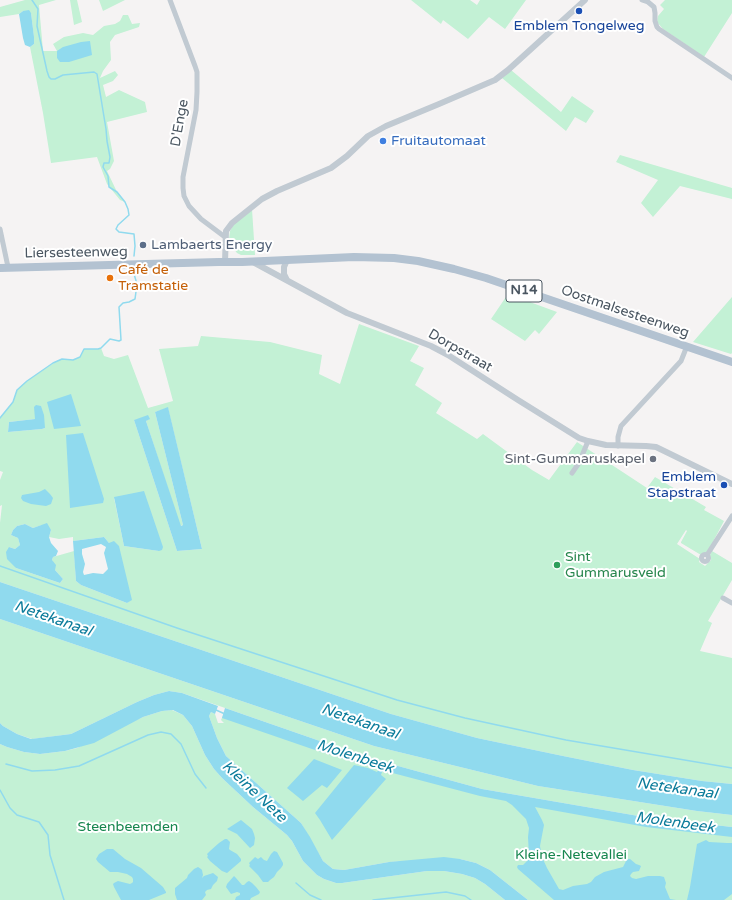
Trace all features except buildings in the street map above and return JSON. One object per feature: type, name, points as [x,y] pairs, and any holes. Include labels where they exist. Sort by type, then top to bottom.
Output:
[{"type":"main road","name":"Oostmalsesteenweg","points":[[225,262],[252,262],[354,256],[418,261],[486,278],[732,362]]},
{"type":"main road","name":"Liersesteenweg","points":[[4,268],[225,262]]},
{"type":"street","name":"D'Enge","points":[[170,0],[197,72],[196,110],[183,177],[184,196],[189,206],[201,219],[226,237]]},
{"type":"street","points":[[225,262],[226,231],[232,222],[262,199],[276,191],[331,168],[347,156],[372,133],[495,80],[586,0]]},
{"type":"street","points":[[642,0],[648,2],[654,7],[655,21],[659,29],[732,78]]},
{"type":"street","points":[[0,228],[4,268]]},
{"type":"street","points":[[280,277],[283,260]]},
{"type":"street","points":[[283,260],[284,274],[287,280]]},
{"type":"street","name":"Dorpstraat","points":[[252,262],[347,312],[431,346],[448,355],[572,434],[588,441],[606,445],[656,447],[732,484]]},
{"type":"street","points":[[618,446],[618,437],[621,426],[681,361],[686,346]]},
{"type":"street","points":[[572,474],[579,463],[588,441]]},
{"type":"street","points":[[707,555],[732,516]]},
{"type":"street","points":[[723,598],[732,603]]},
{"type":"green space","points":[[25,0],[56,0],[39,5],[43,51],[57,51],[53,44],[64,37],[83,33],[93,35],[104,26],[115,24],[120,21],[123,15],[128,15],[132,24],[140,23],[139,27],[115,35],[110,42],[111,60],[100,78],[115,71],[118,75],[113,81],[103,85],[106,97],[119,90],[145,102],[147,112],[107,122],[114,161],[110,169],[107,171],[117,192],[125,202],[120,200],[107,184],[97,157],[51,163],[30,47],[34,44],[31,13],[23,11],[19,14],[0,17],[0,7]]},
{"type":"green space","points":[[70,0],[77,0],[82,22],[74,25]]},
{"type":"green space","points":[[99,0],[125,0],[103,11]]},
{"type":"green space","points":[[411,0],[470,0],[477,5],[480,0],[526,0],[505,29],[489,17],[468,39],[443,20],[441,24]]},
{"type":"green space","points":[[665,0],[732,0],[732,13],[704,57],[663,29],[657,22],[658,16],[664,9],[660,5]]},
{"type":"green space","points":[[511,70],[561,112],[572,96],[594,111],[586,123],[575,117],[566,131],[502,78]]},
{"type":"green space","points":[[620,155],[732,188],[732,199],[680,186],[653,217],[641,203],[658,180],[616,162]]},
{"type":"green space","points":[[252,209],[255,255],[241,255],[233,248],[230,248],[230,231],[234,224]]},
{"type":"green space","points":[[508,294],[557,312],[539,334],[535,330],[525,341],[491,319]]},
{"type":"green space","points":[[732,297],[732,353],[731,354],[693,342]]},
{"type":"green space","points":[[359,324],[419,346],[410,361],[424,368],[415,385],[442,403],[436,413],[477,439],[483,434],[532,470],[549,480],[577,442],[647,488],[655,477],[706,507],[704,510],[724,521],[707,553],[701,555],[681,543],[687,531],[686,530],[677,544],[700,559],[699,562],[705,566],[711,560],[710,555],[712,551],[732,563],[732,580],[708,621],[712,623],[700,651],[732,658],[732,784],[702,781],[633,770],[477,738],[391,714],[0,582],[0,523],[2,505],[0,506],[0,480],[3,472],[0,471],[0,418],[13,402],[17,390],[27,381],[57,361],[62,359],[73,360],[80,357],[84,349],[101,348],[104,356],[114,359],[128,355],[148,408],[173,401],[159,349],[198,346],[201,336],[270,342],[322,355],[319,374],[340,384]],"holes":[[[168,408],[202,549],[177,551],[134,420],[149,419],[146,421],[180,526],[183,525],[155,412]],[[35,419],[45,428],[8,432],[9,422]],[[114,498],[159,551],[124,546]],[[25,524],[33,528],[42,525],[51,530],[49,537],[59,539],[73,537],[73,541],[104,537],[109,543],[131,600],[127,603],[81,585],[76,581],[74,551],[53,557],[52,560],[55,570],[63,579],[60,583],[16,568],[9,547],[15,549],[20,545],[18,538],[11,535],[17,526]]]},
{"type":"green space","points":[[0,619],[374,746],[538,786],[697,811],[732,815],[732,827],[650,818],[482,789],[387,763],[182,693],[169,691],[137,702],[71,734],[32,739],[17,734],[0,723]]},
{"type":"green space","name":"Steenbeemden","points":[[172,710],[183,715],[192,726],[205,755],[222,778],[253,807],[287,835],[303,861],[317,875],[324,879],[336,883],[342,883],[427,871],[444,871],[475,878],[505,900],[0,900],[0,744],[24,752],[40,754],[65,751],[77,748],[143,717],[162,711]]},
{"type":"green space","name":"Kleine-Netevallei","points":[[211,712],[215,714],[218,723],[224,723],[221,720],[224,713],[481,793],[732,832],[732,900],[528,900],[490,870],[476,863],[460,859],[389,862],[344,870],[333,869],[323,861],[301,823],[226,756],[217,738],[209,716]]},
{"type":"water","points":[[29,10],[31,13],[34,37],[34,44],[30,47],[25,45],[19,14],[23,11]]},
{"type":"water","points":[[90,41],[92,55],[69,62],[60,62],[57,58],[57,51],[63,47]]},
{"type":"water","points":[[71,394],[81,426],[54,429],[47,402]]},
{"type":"water","points":[[36,405],[41,406],[44,415],[45,428],[8,432],[9,422],[35,419],[34,407]]},
{"type":"water","points":[[168,407],[202,549],[177,551],[134,420],[148,415],[150,419],[146,421],[181,526],[183,525],[155,412]]},
{"type":"water","points":[[83,433],[104,499],[103,503],[70,508],[66,435]]},
{"type":"water","points":[[45,489],[53,498],[51,504],[46,506],[31,504],[23,501],[21,498],[22,495],[39,492]]},
{"type":"water","points":[[144,491],[163,547],[162,550],[159,551],[124,546],[114,497]]},
{"type":"water","points":[[47,523],[51,530],[49,537],[51,543],[58,551],[52,560],[56,565],[55,570],[63,579],[60,583],[16,568],[7,559],[6,552],[9,547],[15,549],[20,545],[18,538],[11,535],[17,526],[25,524],[33,528]]},
{"type":"water","points":[[104,537],[109,543],[114,541],[119,546],[132,600],[127,603],[81,585],[76,581],[73,541]],"holes":[[[101,544],[106,547],[104,553],[108,569],[103,574],[93,573],[84,575],[83,572],[85,564],[82,549]]]},
{"type":"water","name":"Netekanaal","points":[[0,582],[391,714],[477,738],[633,770],[702,781],[732,784],[732,815],[697,811],[538,786],[374,746],[0,619]]},
{"type":"water","name":"Kleine Nete","points":[[169,691],[182,693],[218,706],[215,714],[211,712],[209,716],[217,738],[226,756],[301,823],[323,861],[333,869],[344,870],[389,862],[444,857],[460,859],[476,863],[490,870],[528,900],[505,900],[475,878],[444,871],[427,871],[342,883],[336,883],[324,879],[317,875],[303,861],[287,835],[253,807],[222,778],[205,755],[192,726],[183,715],[173,710],[162,711],[143,717],[94,743],[65,751],[40,754],[24,752],[0,744],[0,723],[17,734],[31,739],[71,734],[137,702]]},
{"type":"water","points":[[225,708],[387,763],[482,789],[650,818],[732,827],[732,837],[646,827],[535,807],[544,825],[540,846],[542,857],[559,889],[563,890],[573,886],[587,884],[604,872],[623,867],[626,861],[630,859],[641,866],[639,871],[631,874],[630,876],[632,878],[636,879],[648,876],[664,877],[666,883],[665,887],[670,899],[676,900],[554,900],[517,867],[518,865],[523,865],[528,860],[529,828],[526,819],[506,801],[480,796],[385,771],[382,772],[381,775],[386,779],[332,840],[315,813],[354,765],[368,768],[377,772],[379,769],[312,749],[222,718]]},
{"type":"water","points":[[314,759],[342,770],[327,788],[322,785],[303,801],[287,788]]},
{"type":"water","points":[[241,820],[252,829],[254,834],[254,845],[250,848],[237,834],[227,829]]},
{"type":"water","points":[[225,839],[230,842],[229,849],[237,854],[241,859],[241,861],[227,873],[222,871],[207,857],[207,854],[210,851]]},
{"type":"water","points":[[706,840],[709,842],[732,843],[732,894],[724,900],[687,900],[697,844]]},
{"type":"water","points":[[107,849],[113,849],[125,859],[141,868],[163,887],[166,893],[149,900],[121,900],[113,884],[118,881],[130,884],[133,882],[133,879],[127,874],[110,872],[98,862],[96,859],[99,854]]},
{"type":"water","points":[[274,851],[277,852],[283,865],[274,877],[268,882],[263,882],[249,866],[249,863],[255,857],[258,859],[261,857],[267,861]]},
{"type":"water","points":[[198,867],[202,870],[202,878],[213,873],[218,877],[217,881],[211,889],[205,892],[206,895],[202,900],[177,900],[175,888],[187,878],[194,869]]},
{"type":"water","points":[[234,876],[242,885],[249,881],[252,883],[260,892],[259,894],[250,900],[235,900],[240,893],[237,892],[231,894],[226,887]]},
{"type":"waterway","points":[[32,0],[38,9],[37,26],[49,77],[51,79],[55,79],[63,75],[94,72],[97,74],[110,157],[109,163],[104,163],[103,167],[108,176],[109,187],[117,192],[125,202],[128,209],[129,215],[118,225],[116,229],[119,232],[134,234],[134,256]]},
{"type":"waterway","points":[[0,418],[13,402],[17,390],[27,381],[53,363],[62,359],[73,360],[80,357],[84,349],[101,348],[110,339],[121,340],[119,307],[123,303],[135,299],[137,284],[134,274]]},
{"type":"waterway","points":[[0,566],[177,628],[397,700],[465,718],[566,740],[732,768]]},
{"type":"waterway","name":"Molenbeek","points":[[216,710],[225,714]]},
{"type":"waterway","points":[[6,764],[32,771],[55,770],[79,766],[148,735],[161,732],[171,734],[181,744],[195,774],[206,788]]},
{"type":"waterway","points":[[0,790],[10,808],[17,815],[39,822],[48,835],[50,855],[64,900]]},
{"type":"waterway","points":[[296,883],[310,895],[321,900]]},
{"type":"waterway","points":[[373,900],[446,892],[465,896],[471,900]]},
{"type":"place","name":"Emblem Tongelweg","points":[[579,11]]},
{"type":"place","name":"Fruitautomaat","points":[[383,141]]},
{"type":"place","name":"Lambaerts Energy","points":[[143,245]]},
{"type":"place","name":"Café de Tramstatie","points":[[110,278]]},
{"type":"place","name":"Sint-Gummaruskapel","points":[[653,459]]},
{"type":"place","name":"Emblem Stapstraat","points":[[724,485]]},
{"type":"place","name":"Sint Gummarusveld","points":[[557,565]]}]
